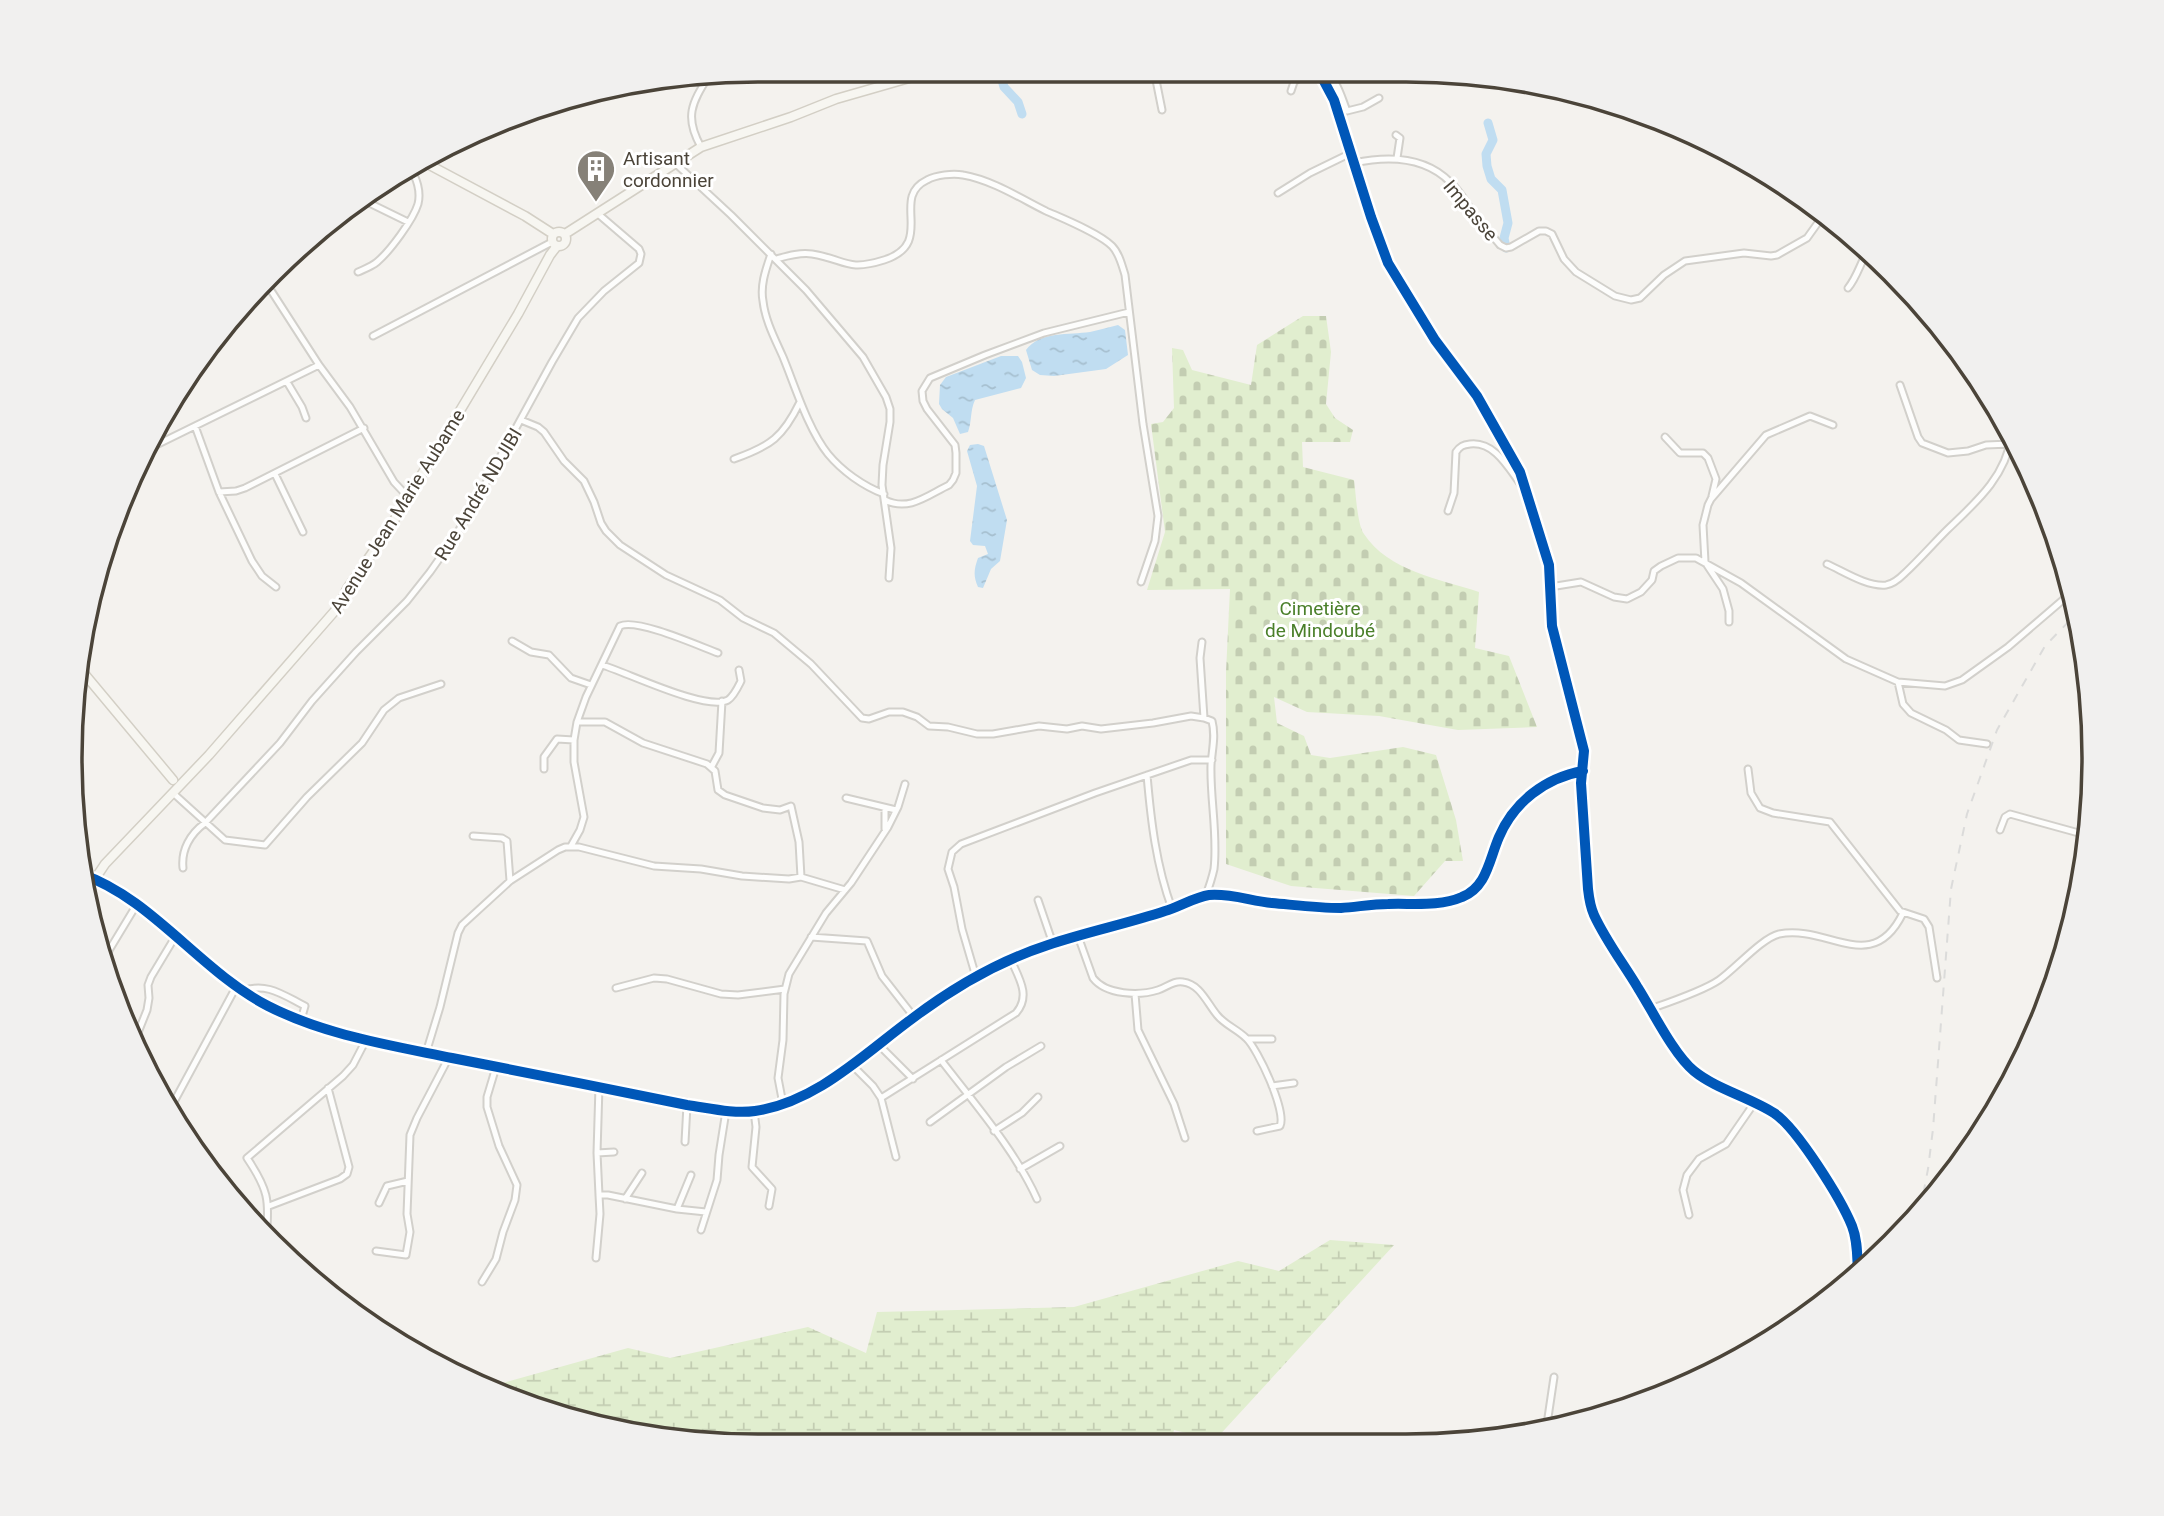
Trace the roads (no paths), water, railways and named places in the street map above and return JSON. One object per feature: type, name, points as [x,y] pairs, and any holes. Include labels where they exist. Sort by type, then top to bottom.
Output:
[{"type":"street","points":[[373,336],[552,238],[558,232],[565,234],[701,147],[792,117],[843,96],[894,82]]},
{"type":"street","points":[[1157,82],[1163,110]]},
{"type":"street","points":[[1292,92],[1294,82]]},
{"type":"street","points":[[1323,82],[1334,100],[1388,263],[1435,340],[1477,396],[1516,463],[1526,491],[1549,565],[1551,618],[1584,751],[1581,783],[1589,902],[1616,955],[1688,1065],[1706,1079],[1755,1101],[1791,1127],[1852,1226],[1857,1261]]},
{"type":"street","points":[[1334,82],[1348,111],[1363,107],[1378,98]]},
{"type":"street","points":[[701,147],[692,127],[691,110],[703,85]]},
{"type":"street","points":[[1396,135],[1400,138],[1397,158]]},
{"type":"street","points":[[1278,193],[1310,173],[1351,153]]},
{"type":"street","name":"Impasse","points":[[1354,163],[1383,157],[1424,165],[1450,181],[1500,246],[1511,247],[1539,231],[1546,230],[1552,234],[1564,259],[1576,272],[1615,296],[1631,300],[1640,298],[1664,275],[1685,261],[1744,253],[1777,255],[1807,238],[1818,223]]},
{"type":"street","points":[[677,164],[806,290],[863,357],[886,397],[890,422],[883,466],[891,548],[889,578]]},
{"type":"street","points":[[432,167],[552,238]]},
{"type":"street","points":[[774,256],[804,253],[856,266],[896,256],[904,251],[909,243],[911,201],[914,192],[928,179],[956,174],[1005,190],[1111,245],[1119,257],[1125,275],[1143,424],[1158,516],[1155,541],[1142,582]]},
{"type":"street","points":[[358,272],[378,261],[408,222],[419,198],[415,176]]},
{"type":"street","points":[[372,204],[408,222]]},
{"type":"street","name":"Rue André NDJIBI","points":[[183,868],[182,857],[186,846],[198,828],[280,743],[312,701],[407,601],[430,572],[456,535],[578,318],[604,291],[639,263],[639,249],[597,212]]},
{"type":"street","name":"Avenue Jean Marie Aubame","points":[[552,238],[561,246],[566,242],[565,234]]},
{"type":"street","name":"Avenue Jean Marie Aubame","points":[[95,879],[105,864],[185,781],[340,605],[347,589],[363,569],[408,497],[518,314],[550,255],[552,238]]},
{"type":"street","points":[[774,256],[762,286],[762,302],[801,401],[830,456],[852,476],[894,504],[904,506],[949,485],[953,480],[957,462],[955,445],[923,401],[922,391],[930,378],[1044,333],[1129,312]]},
{"type":"street","points":[[1849,288],[1862,260]]},
{"type":"street","points":[[270,291],[364,428],[394,482],[408,497]]},
{"type":"street","points":[[161,443],[319,365]]},
{"type":"street","points":[[288,382],[306,418]]},
{"type":"street","points":[[1900,385],[1922,443],[1941,451],[1959,453],[2003,442]]},
{"type":"street","points":[[734,459],[755,452],[774,441],[801,401]]},
{"type":"street","points":[[1711,499],[1766,435],[1810,416],[1833,425]]},
{"type":"street","points":[[522,420],[544,432],[564,461],[584,481],[601,523],[620,545],[666,575],[722,601],[743,618],[774,633],[811,664],[862,718],[903,712],[917,717],[929,726],[985,734],[1039,726],[1101,729],[1191,716],[1212,721],[1214,857],[1206,895]]},
{"type":"street","points":[[195,426],[219,492],[252,561],[262,576],[276,587]]},
{"type":"street","points":[[219,492],[240,490],[364,428]]},
{"type":"street","points":[[1665,437],[1680,453],[1703,453],[1716,479],[1703,525],[1705,562],[1723,589],[1730,611],[1729,622]]},
{"type":"street","points":[[1448,511],[1454,493],[1456,452],[1465,445],[1474,443],[1492,449],[1526,491]]},
{"type":"street","points":[[1827,564],[1866,581],[1884,586],[1891,584],[1982,497],[2004,463],[2008,451]]},
{"type":"street","points":[[275,474],[303,532]]},
{"type":"street","points":[[1550,587],[1581,582],[1614,597],[1627,599],[1641,592],[1652,580],[1654,571],[1672,559],[1690,557],[1705,562],[1741,583],[1846,659],[1898,682],[1945,686],[1954,684],[2008,648],[2063,600]]},
{"type":"street","points":[[571,846],[584,817],[577,787],[574,740],[578,722],[591,685],[620,626],[626,624],[667,634],[718,653]]},
{"type":"street","points":[[512,641],[531,652],[550,655],[571,678],[591,685]]},
{"type":"street","points":[[1202,642],[1200,658],[1204,718]]},
{"type":"street","points":[[602,665],[677,694],[722,701],[732,697],[741,681],[739,670]]},
{"type":"street","points":[[87,677],[173,780],[174,792],[205,823],[229,841],[265,845],[307,797],[362,743],[384,710],[399,698],[441,684]]},
{"type":"street","points":[[1898,682],[1903,704],[1911,713],[1946,730],[1959,740],[1987,744]]},
{"type":"street","points":[[712,766],[719,754],[722,701]]},
{"type":"street","points":[[578,722],[598,720],[609,723],[643,743],[712,766],[720,793],[772,810],[791,806],[799,842],[801,877]]},
{"type":"street","points":[[544,769],[544,757],[557,739],[574,740]]},
{"type":"street","points":[[976,977],[948,869],[952,852],[961,844],[1147,775],[1191,760],[1212,760]]},
{"type":"street","points":[[1748,769],[1751,793],[1760,808],[1773,813],[1830,822],[1903,913],[1924,919],[1929,927],[1937,978]]},
{"type":"street","points":[[94,883],[95,879],[137,904],[239,989],[267,1006],[330,1031],[687,1105],[726,1111],[754,1111],[783,1104],[813,1092],[940,999],[1011,960],[1078,936],[1172,909],[1206,895],[1342,908],[1455,900],[1473,891],[1481,883],[1503,830],[1525,797],[1545,784],[1583,771]]},
{"type":"street","points":[[1147,775],[1160,874],[1172,909]]},
{"type":"street","points":[[173,780],[185,781]]},
{"type":"street","points":[[783,1104],[778,1078],[785,989],[789,974],[826,913],[845,890],[885,830],[905,785]]},
{"type":"street","points":[[846,798],[896,810]]},
{"type":"street","points":[[885,808],[885,830]]},
{"type":"street","points":[[2000,830],[2005,817],[2010,814],[2077,832]]},
{"type":"street","points":[[473,836],[502,838],[507,841],[510,881]]},
{"type":"street","points":[[426,1053],[462,925],[510,881],[558,850],[571,846],[654,866],[701,869],[742,876],[789,879],[801,877],[845,890]]},
{"type":"street","points":[[1038,900],[1053,944]]},
{"type":"street","points":[[110,949],[137,904]]},
{"type":"street","points":[[1650,1009],[1719,979],[1773,936],[1799,932],[1845,944],[1869,944],[1883,940],[1895,930],[1903,913]]},
{"type":"street","points":[[1078,936],[1097,983],[1117,991],[1135,994],[1146,994],[1179,981],[1192,984],[1218,1016],[1248,1039],[1272,1086],[1283,1122],[1280,1126],[1257,1131]]},
{"type":"street","points":[[139,1029],[149,998],[148,985],[175,937]]},
{"type":"street","points":[[811,937],[850,942],[867,941],[882,976],[914,1017]]},
{"type":"street","points":[[881,1098],[1016,1013],[1022,1006],[1024,991],[1011,960]]},
{"type":"street","points":[[616,988],[654,978],[721,994],[738,995],[785,989]]},
{"type":"street","points":[[239,989],[263,987],[305,1006],[300,1020]]},
{"type":"street","points":[[175,1100],[239,989]]},
{"type":"street","points":[[1135,994],[1138,1030],[1174,1104],[1185,1138]]},
{"type":"street","points":[[1248,1039],[1272,1039]]},
{"type":"street","points":[[267,1223],[269,1206],[264,1186],[247,1157],[353,1065],[366,1040]]},
{"type":"street","points":[[878,1044],[913,1079]]},
{"type":"street","points":[[930,1122],[967,1094],[1041,1046]]},
{"type":"street","points":[[376,1251],[406,1255],[410,1232],[407,1214],[410,1135],[449,1057]]},
{"type":"street","points":[[941,1060],[994,1131],[1037,1199]]},
{"type":"street","points":[[851,1064],[881,1098],[896,1157]]},
{"type":"street","points":[[482,1282],[496,1259],[517,1185],[499,1146],[487,1107],[487,1097],[496,1067]]},
{"type":"street","points":[[1272,1086],[1294,1083]]},
{"type":"street","points":[[596,1258],[600,1214],[597,1153],[599,1086]]},
{"type":"street","points":[[269,1206],[347,1174],[349,1167],[328,1088]]},
{"type":"street","points":[[994,1131],[1022,1113],[1038,1097]]},
{"type":"street","points":[[1689,1215],[1683,1190],[1688,1175],[1699,1159],[1726,1144],[1755,1101]]},
{"type":"street","points":[[685,1142],[687,1105]]},
{"type":"street","points":[[701,1230],[717,1181],[726,1111]]},
{"type":"street","points":[[754,1111],[756,1127],[752,1167],[772,1189],[769,1206]]},
{"type":"street","points":[[1020,1169],[1060,1146]]},
{"type":"street","points":[[597,1153],[614,1152]]},
{"type":"street","points":[[625,1199],[642,1173]]},
{"type":"street","points":[[677,1209],[691,1175]]},
{"type":"street","points":[[379,1203],[387,1186],[408,1181]]},
{"type":"street","points":[[599,1195],[706,1212]]},
{"type":"street","points":[[1548,1419],[1553,1377]]},
{"type":"water","points":[[1118,325],[1125,330],[1128,355],[1106,369],[1054,376],[1040,375],[1032,370],[1026,350],[1039,340]]},
{"type":"water","points":[[1001,356],[1018,356],[1022,362],[1026,378],[1021,388],[975,400],[968,432],[960,434],[953,418],[939,404],[940,385],[946,377]]},
{"type":"water","points":[[970,445],[984,446],[1007,520],[1000,561],[991,569],[983,588],[978,587],[975,569],[978,558],[988,554],[985,546],[973,545],[970,541],[977,486],[967,451]]},
{"type":"waterway","points":[[1003,82],[1018,102],[1022,114]]},
{"type":"waterway","points":[[1488,123],[1493,140],[1486,154],[1487,166],[1491,179],[1502,190],[1508,223],[1504,238],[1506,248]]},
{"type":"railway","points":[[1924,1192],[1933,1129],[1951,889],[1967,814],[1997,730],[2045,646],[2068,622]]},
{"type":"place","name":"Artisant cordonnier","points":[[596,203]]},
{"type":"park label","name":"Cimetière de Mindoubé","points":[[1320,619]]}]
